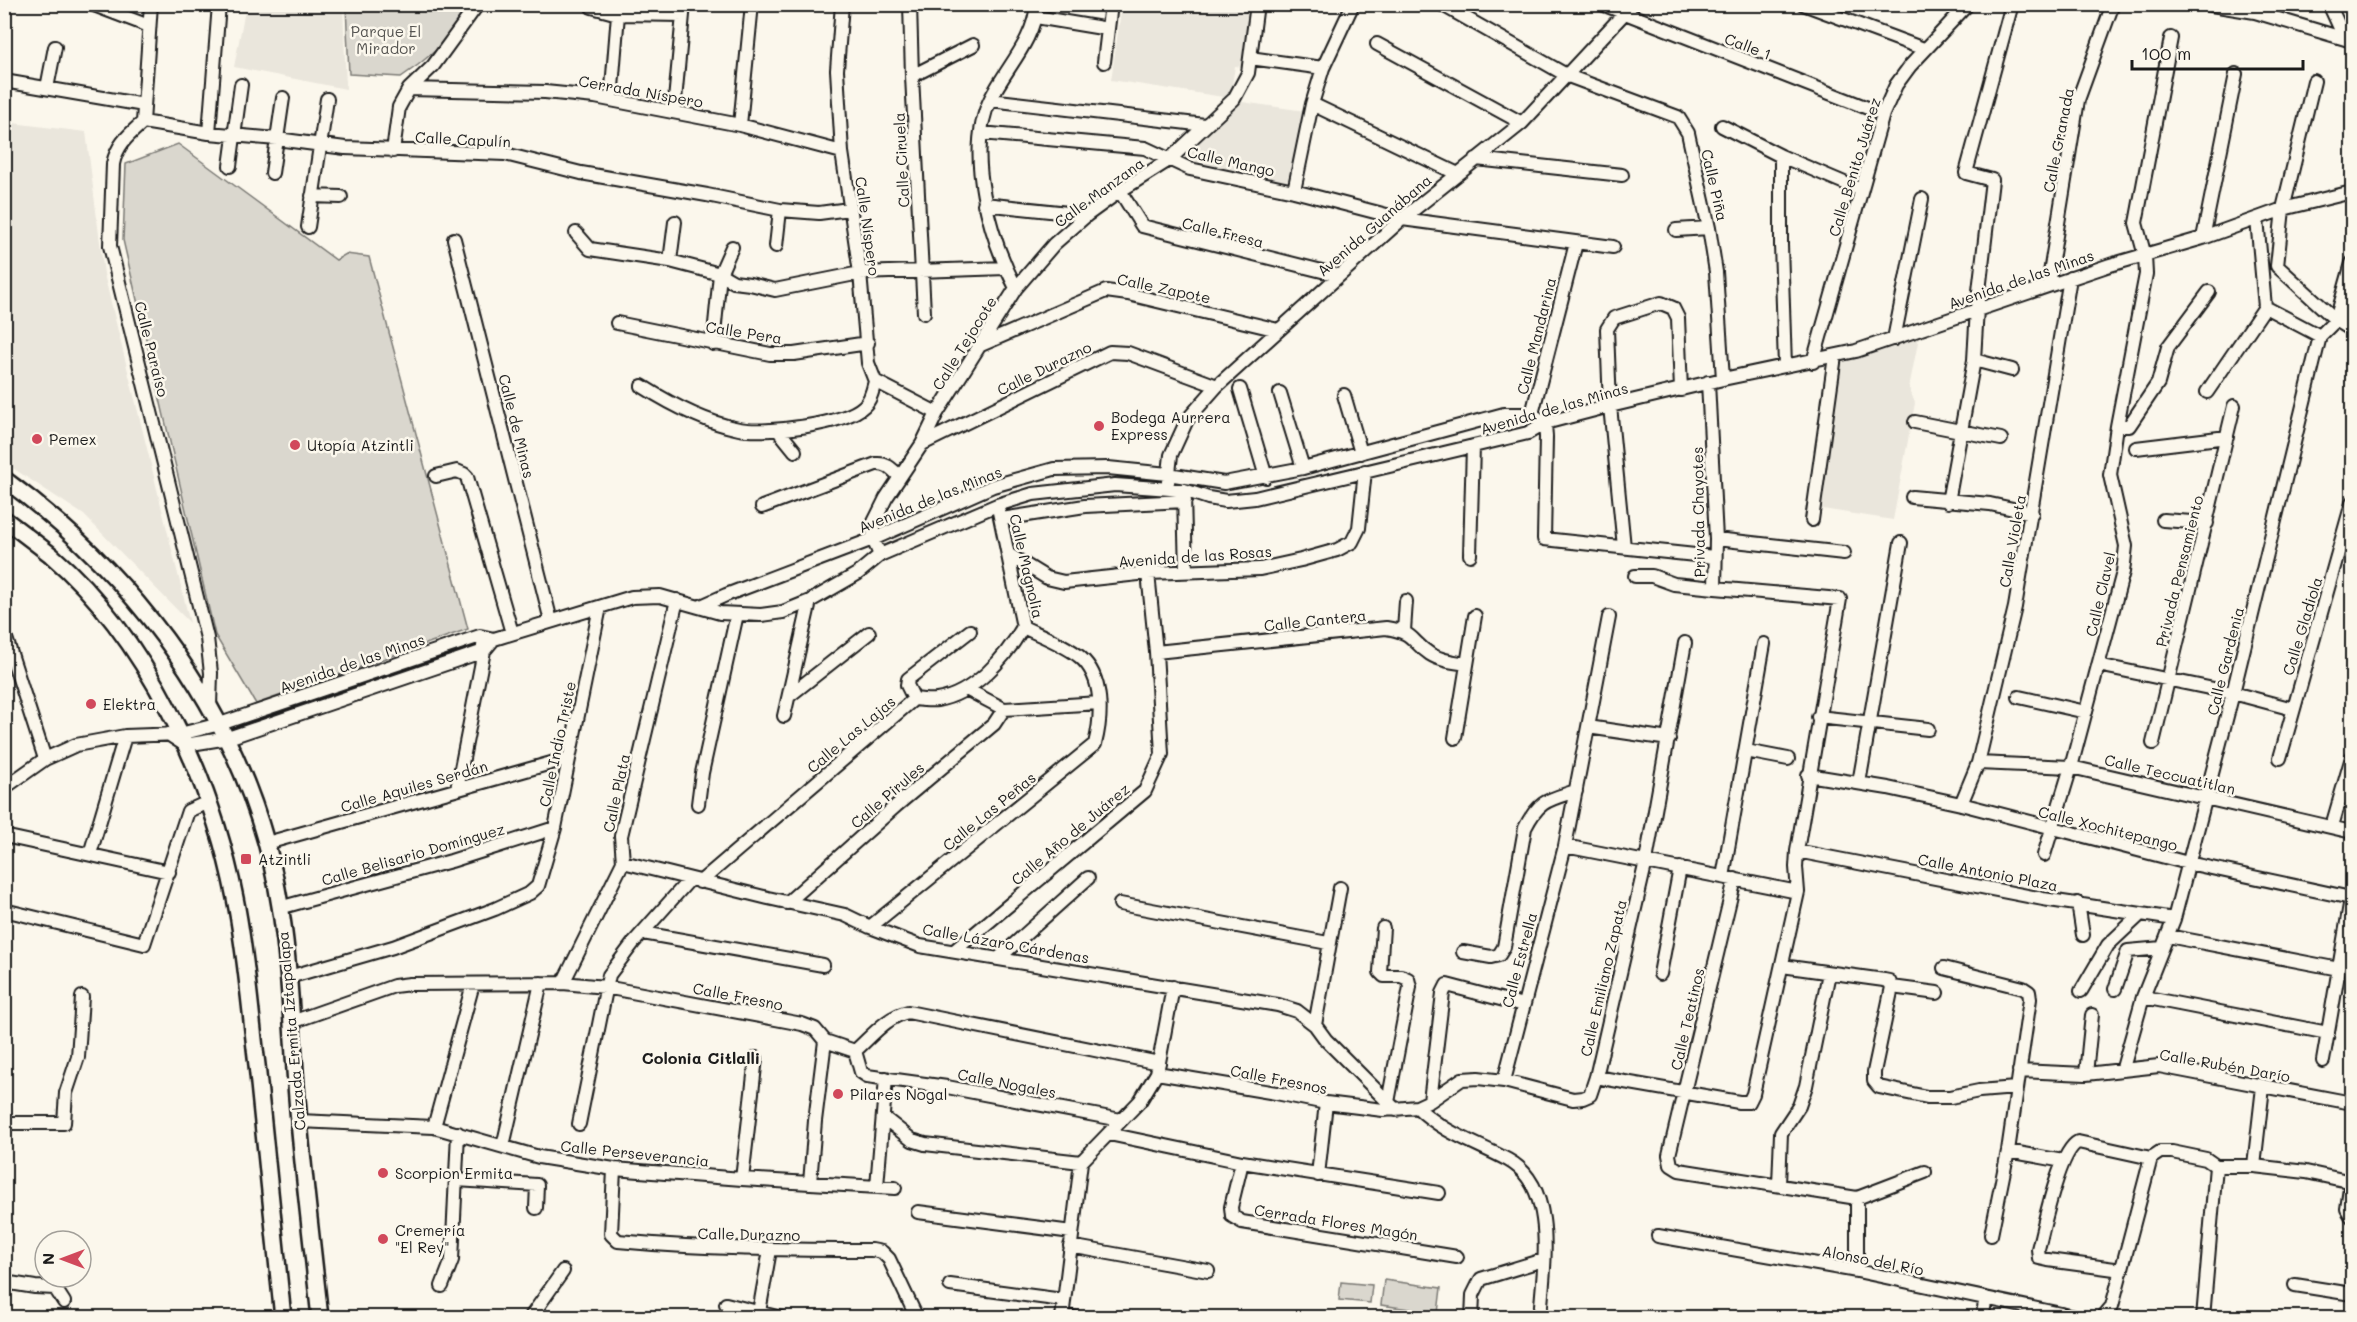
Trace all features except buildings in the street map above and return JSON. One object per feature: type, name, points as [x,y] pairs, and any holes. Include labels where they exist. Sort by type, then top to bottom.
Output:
[{"type":"main road","name":"Calzada Ermita Iztapalapa","points":[[4,479],[68,530],[114,576],[156,627],[190,674],[224,731],[255,804],[267,843],[289,977],[299,1121],[320,1317]]},
{"type":"main road","points":[[4,519],[52,556],[95,600],[147,672],[208,802],[222,843],[235,899],[253,1035],[283,1317]]},
{"type":"street","points":[[91,4],[149,26]]},
{"type":"street","points":[[143,122],[151,4]]},
{"type":"street","points":[[209,133],[219,4]]},
{"type":"street","points":[[393,151],[399,107],[409,90],[433,66],[478,4]]},
{"type":"street","points":[[592,4],[592,7],[618,14],[684,10],[674,111]]},
{"type":"street","points":[[740,125],[752,4]]},
{"type":"street","name":"Calle Níspero","points":[[842,4],[837,70],[842,152],[860,273],[868,363],[875,381]]},
{"type":"street","name":"Calle Ciruela","points":[[910,4],[924,313]]},
{"type":"street","points":[[1104,62],[1111,4]]},
{"type":"street","name":"Calle Manzana","points":[[1016,288],[1054,244],[1087,215],[1169,160],[1234,99],[1248,73],[1257,4]]},
{"type":"street","points":[[1294,191],[1312,104],[1323,68],[1353,4]]},
{"type":"street","name":"Calle Piña","points":[[1440,4],[1568,76],[1678,117],[1688,133],[1709,228],[1716,272],[1723,379]]},
{"type":"street","name":"Calle 1","points":[[1602,4],[1883,114]]},
{"type":"street","name":"Avenida Guanábana","points":[[1168,489],[1171,455],[1187,420],[1216,386],[1402,219],[1522,123],[1634,4]]},
{"type":"street","points":[[1803,4],[1924,49]]},
{"type":"street","name":"Calle Benito Juárez","points":[[1813,362],[1883,114],[1896,85],[1924,49],[1968,4]]},
{"type":"street","points":[[1948,502],[1974,360],[1977,308],[1992,180],[1966,173],[2012,4]]},
{"type":"street","name":"Calle Granada","points":[[2048,285],[2078,100],[2113,4]]},
{"type":"street","points":[[2205,4],[2255,12],[2349,40]]},
{"type":"street","points":[[2329,4],[2349,40]]},
{"type":"street","points":[[1036,11],[1108,29]]},
{"type":"street","name":"Calle Tejocote","points":[[873,539],[874,522],[899,476],[922,444],[938,413],[1016,288],[993,236],[984,204],[980,163],[981,133],[990,100],[1027,40],[1036,11]]},
{"type":"street","points":[[611,100],[618,14]]},
{"type":"street","name":"Calle Clavel","points":[[2044,855],[2050,828],[2071,767],[2123,572],[2126,546],[2110,475],[2146,274],[2145,256],[2136,223],[2171,38]]},
{"type":"street","points":[[1377,44],[1522,123]]},
{"type":"street","points":[[912,76],[973,45]]},
{"type":"street","points":[[47,87],[55,47]]},
{"type":"street","points":[[1250,58],[1323,68]]},
{"type":"street","points":[[430,89],[433,66]]},
{"type":"street","points":[[2203,238],[2236,74]]},
{"type":"street","points":[[4,81],[144,105]]},
{"type":"street","points":[[2314,81],[2283,209],[2277,266],[2336,320],[2352,330]]},
{"type":"street","points":[[230,166],[241,85]]},
{"type":"street","name":"Cerrada Níspero","points":[[409,90],[545,92],[596,97],[740,125],[842,152]]},
{"type":"street","points":[[272,173],[283,98]]},
{"type":"street","points":[[308,227],[327,99]]},
{"type":"street","points":[[990,100],[1205,125]]},
{"type":"street","points":[[1312,104],[1458,174]]},
{"type":"street","name":"Calle Capulín","points":[[143,122],[209,133],[277,139],[320,146],[393,151],[505,154],[581,173],[780,210],[819,213],[849,209]]},
{"type":"street","name":"Calle Paraíso","points":[[143,122],[121,143],[115,154],[110,246],[207,638],[211,673],[210,706]]},
{"type":"street","points":[[1722,126],[1781,156],[1861,190]]},
{"type":"street","name":"Calle Mango","points":[[981,133],[1145,148],[1190,170],[1294,191],[1402,219]]},
{"type":"street","points":[[1781,156],[1785,366]]},
{"type":"street","points":[[1476,159],[1622,175]]},
{"type":"street","name":"Calle Fresa","points":[[1120,191],[1142,226],[1338,275]]},
{"type":"street","name":"Avenida de las Minas","points":[[494,639],[632,597],[660,597],[720,613],[761,615],[783,612],[810,601],[857,574],[880,555],[997,505],[1033,494],[1115,485],[1168,489],[1184,495],[1226,501],[1255,498],[1528,433],[1545,423],[1610,406],[1708,382],[1813,362],[1894,339],[1977,308],[2203,238],[2283,209],[2352,192]]},
{"type":"street","points":[[312,196],[341,197]]},
{"type":"street","points":[[1894,339],[1922,200]]},
{"type":"street","points":[[984,204],[1087,215]]},
{"type":"street","points":[[776,246],[780,210]]},
{"type":"street","points":[[1402,219],[1613,247]]},
{"type":"street","points":[[2207,392],[2265,307],[2257,219]]},
{"type":"street","points":[[670,261],[675,222]]},
{"type":"street","points":[[1676,230],[1709,228]]},
{"type":"street","points":[[576,233],[590,249],[670,261],[720,274],[734,282],[775,290],[860,273],[1006,268]]},
{"type":"street","name":"Calle de Minas","points":[[454,239],[551,621]]},
{"type":"street","name":"Calle Mandarina","points":[[1545,423],[1532,414],[1576,243]]},
{"type":"street","points":[[713,344],[720,274],[732,247]]},
{"type":"street","points":[[2265,307],[2320,336],[2336,320],[2352,264]]},
{"type":"street","name":"Calle Violeta","points":[[1961,804],[1978,764],[2015,607],[2070,278]]},
{"type":"street","name":"Calle Zapote","points":[[981,345],[1106,291],[1128,294],[1278,330]]},
{"type":"street","points":[[2117,426],[2129,426],[2158,383],[2168,347],[2209,292]]},
{"type":"street","points":[[1624,547],[1610,406],[1606,329],[1614,318],[1661,303],[1673,308],[1678,318],[1681,390]]},
{"type":"street","name":"Calle Pera","points":[[617,324],[770,354],[794,354],[868,343]]},
{"type":"street","name":"Calle Gardenia","points":[[2123,1068],[2143,998],[2174,919],[2233,693],[2320,336]]},
{"type":"street","name":"Calle Durazno","points":[[922,444],[1110,352],[1128,353],[1216,386]]},
{"type":"street","points":[[1812,520],[1835,356]]},
{"type":"street","points":[[1974,360],[2012,370]]},
{"type":"street","points":[[642,386],[701,418],[741,429],[778,430],[812,426],[847,415],[864,406],[871,396],[875,381],[938,413]]},
{"type":"street","name":"Privada Chayotes","points":[[1708,382],[1716,539],[1715,588],[1840,599],[1818,717]]},
{"type":"street","points":[[1240,389],[1266,477]]},
{"type":"street","points":[[1280,393],[1303,468]]},
{"type":"street","points":[[1344,395],[1361,453]]},
{"type":"street","name":"Privada Pensamiento","points":[[2153,743],[2234,406]]},
{"type":"street","name":"Avenida de las Minas","points":[[699,607],[873,539],[993,486],[1054,469],[1108,468],[1224,483],[1266,477],[1303,468],[1504,414],[1532,414]]},
{"type":"street","points":[[1915,422],[2001,439]]},
{"type":"street","points":[[1545,423],[1544,539],[1714,557]]},
{"type":"street","points":[[778,430],[795,451]]},
{"type":"street","points":[[2136,448],[2227,437]]},
{"type":"street","points":[[1470,555],[1473,446]]},
{"type":"street","points":[[762,507],[876,464],[890,467],[899,476]]},
{"type":"street","points":[[436,476],[456,471],[466,477],[512,633]]},
{"type":"street","name":"Avenida de las Rosas","points":[[1008,554],[1047,578],[1064,582],[1148,573],[1260,569],[1301,560],[1338,550],[1352,542],[1359,528],[1365,471]]},
{"type":"street","points":[[1002,519],[1085,506],[1184,495],[1186,572]]},
{"type":"street","points":[[1912,497],[1990,504],[2032,513]]},
{"type":"street","name":"Calle Gladiola","points":[[2280,758],[2293,709],[2348,541],[2352,503]]},
{"type":"street","name":"Calle Magnolia","points":[[997,505],[1002,519],[1023,627],[1083,660],[1094,676],[1099,703]]},
{"type":"street","points":[[2163,520],[2207,523]]},
{"type":"street","points":[[873,539],[880,555]]},
{"type":"street","points":[[1716,539],[1844,553]]},
{"type":"street","points":[[1858,783],[1901,543]]},
{"type":"street","name":"Calle Año de Juárez","points":[[954,951],[1144,791],[1162,754],[1156,652],[1148,573]]},
{"type":"street","points":[[1635,576],[1652,576],[1674,584],[1715,588]]},
{"type":"street","name":"Calle Plata","points":[[563,983],[622,862],[621,836],[676,600]]},
{"type":"street","points":[[784,716],[810,601]]},
{"type":"street","points":[[1406,601],[1404,631],[1430,654],[1444,660],[1467,664]]},
{"type":"street","name":"Calle Indio Triste","points":[[289,977],[393,947],[495,909],[530,893],[538,886],[555,828],[600,607]]},
{"type":"street","points":[[699,804],[702,773],[737,614]]},
{"type":"street","points":[[1455,738],[1475,616]]},
{"type":"street","name":"Calle Estrella","points":[[1504,1081],[1565,846],[1609,617]]},
{"type":"street","name":"Calle Las Lajas","points":[[579,1124],[609,975],[643,933],[695,880],[914,699],[936,700],[954,695],[966,688],[999,662],[1012,647],[1023,627]]},
{"type":"street","name":"Calle Cantera","points":[[1156,652],[1386,628],[1404,631]]},
{"type":"street","points":[[914,699],[907,685],[908,679],[970,631]]},
{"type":"street","points":[[4,632],[45,759]]},
{"type":"street","points":[[789,696],[869,633]]},
{"type":"street","points":[[457,789],[484,651],[480,636],[494,639],[484,651]]},
{"type":"street","name":"Avenida de las Minas","points":[[224,731],[480,636]]},
{"type":"street","name":"Calle Emiliano Zapata","points":[[1583,1098],[1590,1095],[1596,1077],[1647,861],[1686,643]]},
{"type":"street","name":"Calle Teatinos","points":[[1764,644],[1746,751],[1729,878],[1686,1092],[1669,1155],[1671,1166],[1679,1170],[1779,1185]]},
{"type":"street","name":"Avenida de las Minas","points":[[224,731],[484,651]]},
{"type":"street","points":[[2098,665],[2233,693],[2293,709]]},
{"type":"street","points":[[966,688],[1004,709],[1099,703]]},
{"type":"street","points":[[2019,697],[2086,712]]},
{"type":"street","name":"Calle Las Peñas","points":[[870,927],[1095,744],[1100,724],[1099,703]]},
{"type":"street","name":"Calle Pirules","points":[[787,903],[897,805],[994,724],[1004,709]]},
{"type":"street","points":[[1596,1077],[1749,1102],[1753,1094],[1798,892],[1797,851],[1818,717],[1928,729]]},
{"type":"street","points":[[1588,727],[1669,739]]},
{"type":"street","points":[[4,788],[45,759],[76,746],[125,736],[178,738],[224,731]]},
{"type":"street","points":[[90,854],[125,736]]},
{"type":"street","points":[[1746,751],[1788,759]]},
{"type":"street","name":"Calle Aquiles Serdán","points":[[267,843],[569,758]]},
{"type":"street","name":"Calle Teccuatitlan","points":[[1978,764],[2071,767],[2352,832]]},
{"type":"street","points":[[2332,826],[2351,766]]},
{"type":"street","name":"Calle Xochitepango","points":[[1808,775],[1961,804],[2188,863],[2352,896]]},
{"type":"street","points":[[1463,952],[1491,957],[1499,955],[1504,947],[1525,828],[1534,811],[1546,801],[1576,791]]},
{"type":"street","points":[[4,910],[144,944],[170,872],[188,811],[208,802]]},
{"type":"street","name":"Calle Belisario Domínguez","points":[[279,908],[451,861],[555,828]]},
{"type":"street","points":[[4,836],[170,872]]},
{"type":"street","points":[[1565,846],[1798,892]]},
{"type":"street","name":"Calle Antonio Plaza","points":[[1797,851],[2043,899],[2174,919]]},
{"type":"street","name":"Calle Lázaro Cárdenas","points":[[622,862],[845,915],[870,927],[920,945],[1278,1005],[1297,1011],[1315,1026],[1392,1106]]},
{"type":"street","points":[[1660,974],[1680,868]]},
{"type":"street","points":[[1000,957],[1088,878]]},
{"type":"street","points":[[1315,1026],[1328,943],[1340,888]]},
{"type":"street","points":[[2323,1061],[2352,896]]},
{"type":"street","points":[[2078,903],[2083,935]]},
{"type":"street","points":[[1120,904],[1328,943]]},
{"type":"street","points":[[2081,991],[2108,945],[2141,914]]},
{"type":"street","points":[[1383,928],[1380,972],[1384,976],[1401,976],[1408,979],[1410,987],[1392,1106]]},
{"type":"street","points":[[643,933],[823,965]]},
{"type":"street","points":[[2168,936],[2339,969]]},
{"type":"street","points":[[2115,989],[2128,951],[2162,948]]},
{"type":"street","points":[[1782,966],[1889,981],[1892,996],[1874,1072],[1874,1081],[1879,1087],[1927,1097],[1950,1097],[1979,1091],[2016,1088]]},
{"type":"street","points":[[1944,968],[2014,985],[2029,992],[2030,1008],[2008,1151],[1991,1234]]},
{"type":"street","points":[[1829,973],[1806,1086],[1799,1106],[1782,1133],[1779,1185],[1857,1198],[1925,1172]]},
{"type":"street","points":[[503,1146],[541,983]]},
{"type":"street","name":"Calle Fresno","points":[[292,1022],[394,986],[563,983],[605,987],[802,1024],[815,1029],[825,1041],[855,1051]]},
{"type":"street","points":[[434,1127],[473,984]]},
{"type":"street","points":[[1430,1101],[1443,993],[1447,985],[1455,985],[1523,1005]]},
{"type":"street","points":[[1077,1317],[1062,1316],[1081,1162],[1140,1101],[1158,1068],[1173,987]]},
{"type":"street","points":[[1892,987],[1936,993]]},
{"type":"street","points":[[4,1123],[64,1123],[66,1093],[78,1057],[82,997]]},
{"type":"street","points":[[2143,998],[2328,1033]]},
{"type":"street","points":[[855,1051],[892,1019],[908,1012],[1158,1068]]},
{"type":"street","points":[[2086,1074],[2092,1015]]},
{"type":"street","points":[[810,1183],[814,1121],[825,1041]]},
{"type":"street","name":"Calle Nogales","points":[[855,1051],[861,1072],[867,1076],[946,1087],[1121,1120]]},
{"type":"street","points":[[756,1058],[742,1179],[895,1188]]},
{"type":"street","name":"Calle Rubén Darío","points":[[2019,1071],[2086,1074],[2123,1068],[2159,1066],[2352,1103]]},
{"type":"street","name":"Calle Fresnos","points":[[1158,1068],[1326,1104],[1417,1107],[1462,1079],[1478,1078],[1504,1081],[1573,1099],[1583,1098]]},
{"type":"street","points":[[877,1186],[886,1078]]},
{"type":"street","points":[[2253,1166],[2263,1087]]},
{"type":"street","points":[[1318,1175],[1326,1104]]},
{"type":"street","points":[[1417,1107],[1448,1132],[1510,1161],[1527,1177],[1537,1194],[1544,1215],[1540,1317]]},
{"type":"street","points":[[883,1117],[912,1140],[925,1144],[1081,1162]]},
{"type":"street","name":"Calle Perseverancia","points":[[299,1121],[434,1127],[539,1157],[614,1168],[742,1179]]},
{"type":"street","points":[[442,1286],[452,1260],[458,1133]]},
{"type":"street","points":[[1109,1134],[1242,1162],[1439,1193]]},
{"type":"street","points":[[2122,1270],[2039,1257],[2038,1249],[2063,1161],[2072,1145],[2078,1142],[2151,1158]]},
{"type":"street","points":[[2008,1151],[2063,1161]]},
{"type":"street","points":[[2102,1317],[2112,1306],[2151,1158],[2160,1152],[2172,1152],[2206,1159],[2216,1166],[2253,1166],[2306,1172],[2352,1182],[2347,1209],[2352,1216]]},
{"type":"street","name":"Cerrada Flores Magón","points":[[1242,1162],[1231,1207],[1232,1216],[1242,1222],[1457,1257]]},
{"type":"street","points":[[2203,1317],[2216,1166]]},
{"type":"street","name":"Calle Durazno","points":[[614,1168],[611,1234],[618,1241],[683,1247],[882,1252],[889,1260],[916,1317]]},
{"type":"street","points":[[456,1180],[537,1185],[536,1208]]},
{"type":"street","points":[[1857,1198],[1857,1271]]},
{"type":"street","points":[[918,1212],[1072,1232]]},
{"type":"street","name":"Alonso del Río","points":[[1658,1236],[1857,1271],[2080,1317]]},
{"type":"street","points":[[1070,1246],[1208,1271]]},
{"type":"street","points":[[757,1315],[770,1250]]},
{"type":"street","points":[[1472,1317],[1473,1295],[1481,1279],[1543,1260]]},
{"type":"street","points":[[530,1317],[562,1271]]},
{"type":"street","points":[[4,1282],[55,1288],[64,1302]]},
{"type":"street","points":[[950,1285],[1063,1300]]},
{"type":"street","points":[[2295,1285],[2352,1294]]},
{"type":"street","points":[[1982,1317],[1986,1298]]},
{"type":"street","points":[[726,1304],[757,1315],[781,1317]]},
{"type":"shaded area","points":[[246,5],[343,5],[346,89],[234,67]]},
{"type":"shaded area","points":[[1122,5],[1252,5],[1243,67],[1235,66],[1230,98],[1111,80]]},
{"type":"shaded area","points":[[1242,102],[1305,111],[1290,182],[1179,161]]},
{"type":"shaded area","points":[[4,122],[86,132],[104,274],[190,623],[84,515],[5,463]]},
{"type":"shaded area","points":[[1919,337],[1909,388],[1915,403],[1893,520],[1816,508],[1838,364]]},
{"type":"green space","name":"Parque El Mirador","points":[[346,5],[471,5],[453,36],[401,77],[349,74]]},
{"type":"green space","name":"Utopía Atzintli","points":[[178,144],[336,260],[346,254],[369,257],[468,629],[256,704],[215,635],[123,240],[126,164]]},
{"type":"green space","points":[[1384,1280],[1441,1288],[1438,1313],[1381,1305]]},
{"type":"green space","points":[[1341,1282],[1372,1285],[1370,1303],[1339,1300]]},
{"type":"place","name":"Bodega Aurrera Express","points":[[1099,426]]},
{"type":"place","name":"Pemex","points":[[37,439]]},
{"type":"place","name":"Utopía Atzintli","points":[[295,445]]},
{"type":"place","name":"Elektra","points":[[91,704]]},
{"type":"place","name":"Atzintli","points":[[246,859]]},
{"type":"place","name":"Pilares Nogal","points":[[838,1094]]},
{"type":"place","name":"Scorpion Ermita","points":[[383,1173]]},
{"type":"place","name":"Cremería \"El Rey\"","points":[[383,1239]]},
{"type":"district","name":"Colonia Citlalli","points":[[701,1057]]}]
